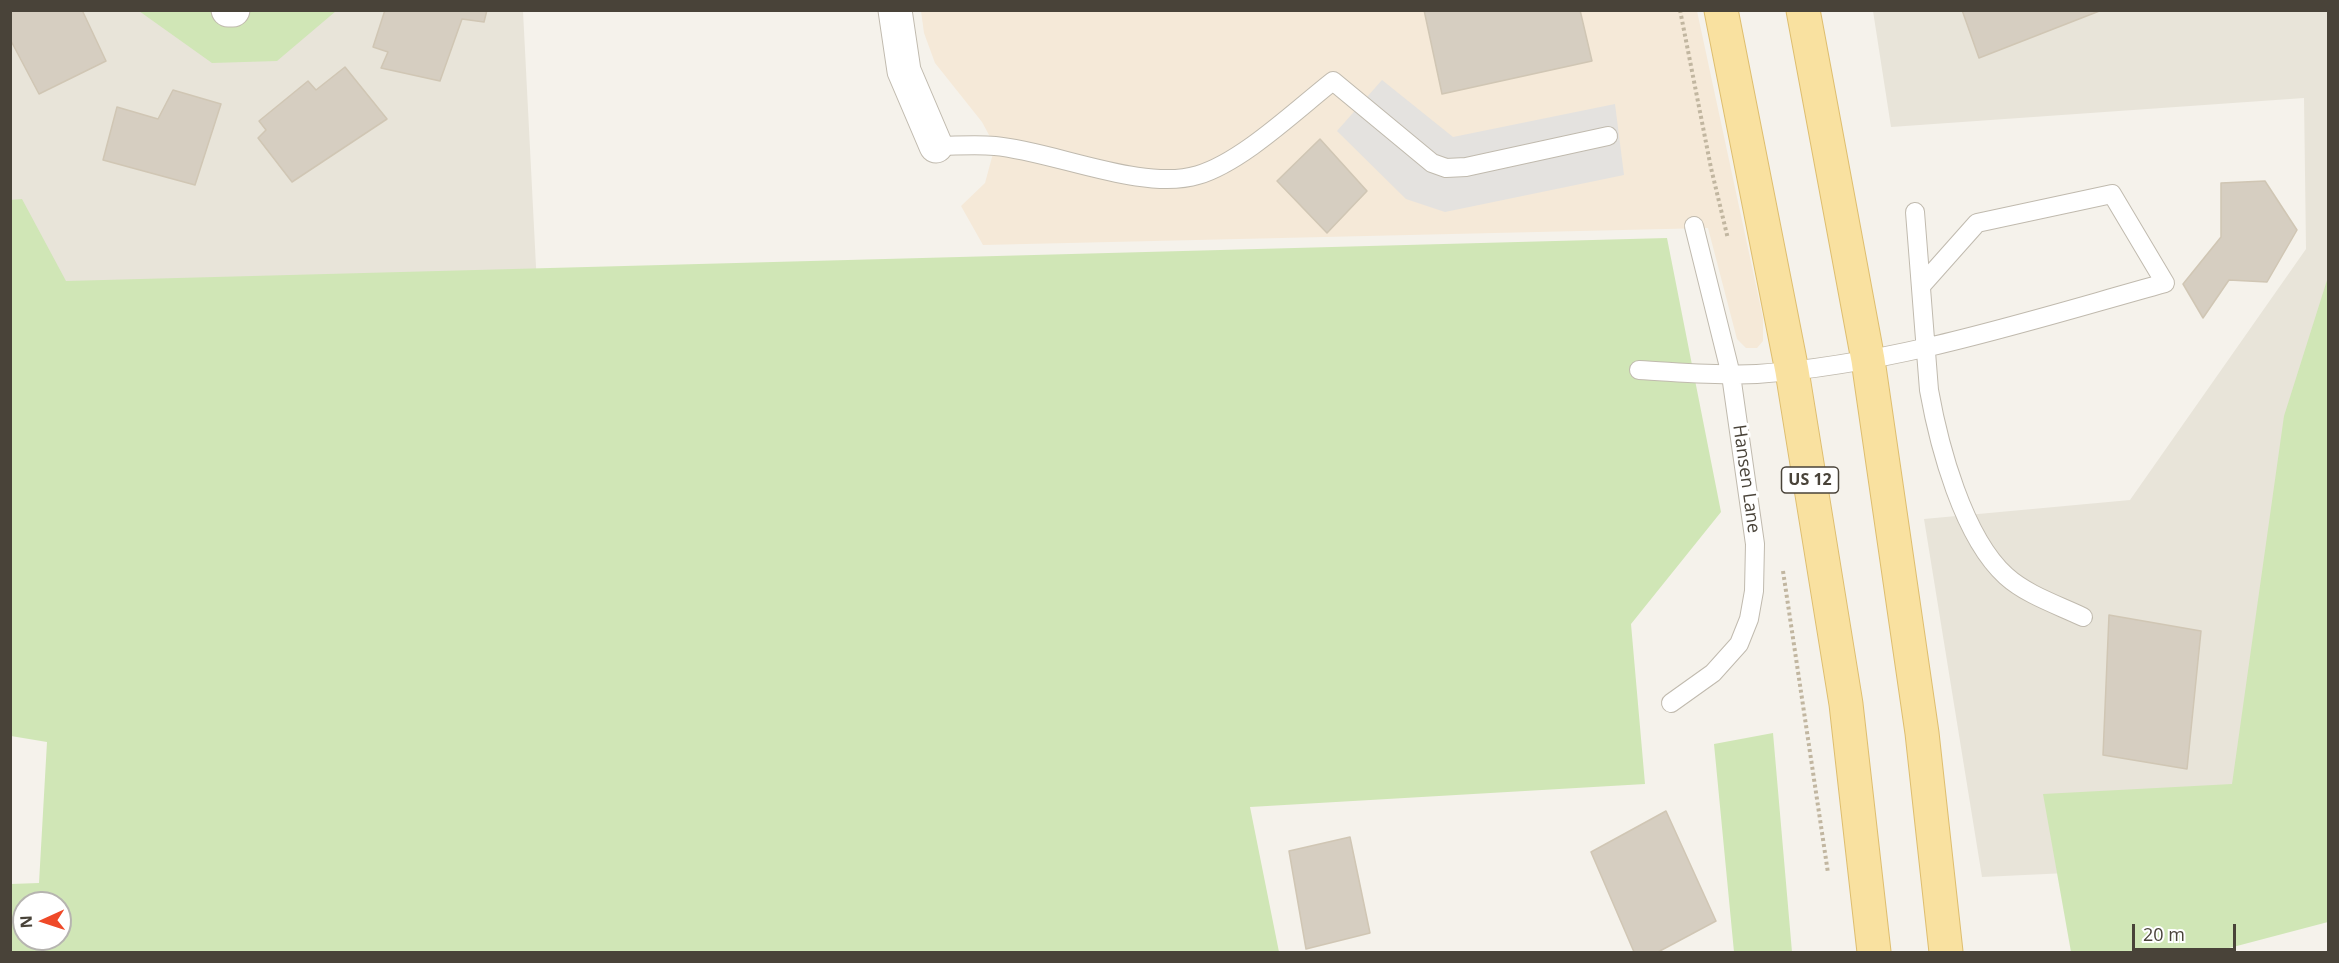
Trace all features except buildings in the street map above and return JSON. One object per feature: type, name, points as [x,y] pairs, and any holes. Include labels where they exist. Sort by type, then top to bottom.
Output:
[{"type":"main road","name":"US 12","points":[[1721,10],[1792,370],[1846,704],[1874,952]]},
{"type":"main road","points":[[1803,10],[1868,360],[1922,733],[1946,952]]},
{"type":"street","points":[[228,10],[233,10]]},
{"type":"street","points":[[895,10],[904,71],[936,146]]},
{"type":"lane","points":[[936,146],[995,146],[1136,176],[1171,178],[1197,176],[1223,165],[1242,152],[1333,81],[1432,163],[1446,168],[1466,167],[1608,136]]},
{"type":"lane","points":[[1639,370],[1731,375],[1868,360],[1925,349],[2165,283],[2112,194],[1977,224],[1921,286]]},
{"type":"lane","points":[[1914,212],[1925,349],[1934,417],[1959,500],[1979,543],[2007,576],[2023,588],[2083,617]]},
{"type":"lane","name":"Hansen Lane","points":[[1671,703],[1713,673],[1739,644],[1751,609],[1754,591],[1755,544],[1731,375],[1694,226]]},
{"type":"shaded area","points":[[10,11],[523,11],[538,306],[11,328]]},
{"type":"shaded area","points":[[921,11],[1697,11],[1763,318],[1763,341],[1757,348],[1746,348],[1737,339],[1708,228],[983,245],[961,206],[985,183],[995,146],[982,122],[935,63],[924,33]]},
{"type":"shaded area","points":[[1873,11],[2328,11],[2328,762],[2302,862],[1982,877],[1924,519],[2130,500],[2306,249],[2304,98],[1891,127]]},
{"type":"shaded area","points":[[1382,80],[1453,137],[1615,104],[1624,175],[1445,212],[1406,199],[1337,131]]},
{"type":"green space","points":[[139,11],[336,11],[277,61],[212,63]]},
{"type":"green space","points":[[22,199],[66,281],[1667,238],[1721,512],[1631,624],[1645,784],[1250,807],[1279,952],[11,952],[11,884],[39,883],[47,742],[11,736],[10,200]]},
{"type":"green space","points":[[2328,277],[2328,922],[2214,952],[2071,952],[2043,794],[2232,784],[2284,416]]},
{"type":"green space","points":[[1773,733],[1792,952],[1734,952],[1714,744]]}]
